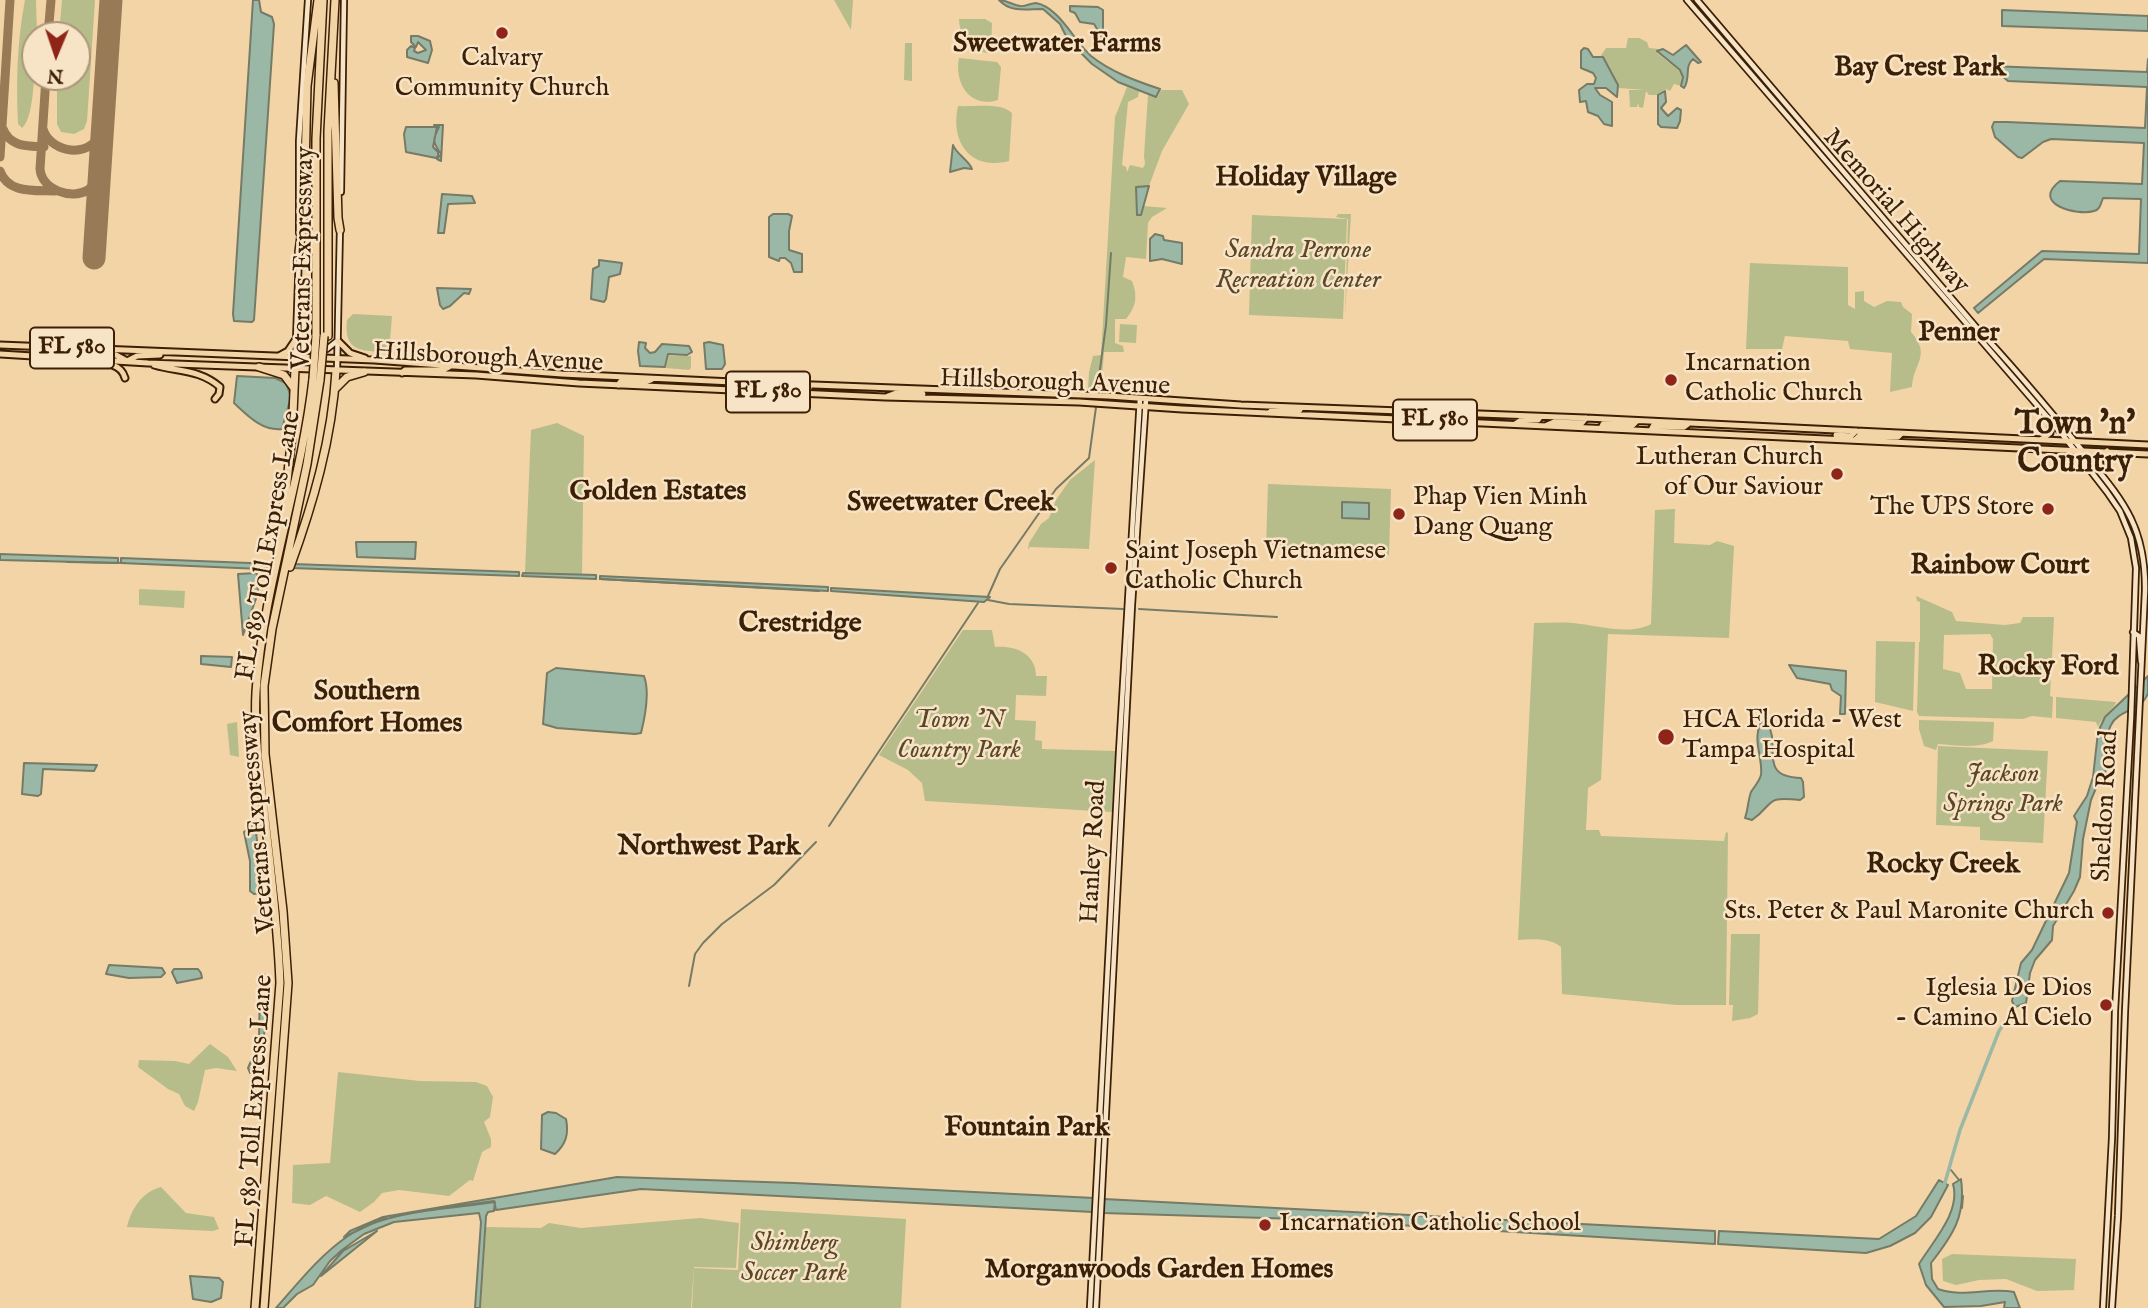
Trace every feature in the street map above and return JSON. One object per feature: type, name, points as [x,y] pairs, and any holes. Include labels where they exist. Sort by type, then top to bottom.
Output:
[{"type":"highway","points":[[299,252],[304,213],[308,66],[320,0]]},
{"type":"highway","name":"Veterans Expressway","points":[[288,556],[301,457],[319,380],[323,336],[316,122],[320,0]]},
{"type":"highway","points":[[323,336],[324,122],[333,0]]},
{"type":"highway","name":"Veterans Expressway","points":[[266,1307],[287,983],[268,715],[271,665],[284,574],[312,464],[323,336],[333,0]]},
{"type":"highway","points":[[332,34],[340,230]]},
{"type":"highway","points":[[259,367],[284,375],[292,383],[294,393]]},
{"type":"highway","points":[[284,574],[288,556],[295,369]]},
{"type":"highway","points":[[288,556],[303,532],[323,461],[332,422],[337,371]]},
{"type":"highway","points":[[335,389],[347,377],[364,372]]},
{"type":"highway","name":"Veterans Expressway","points":[[255,1308],[287,983],[286,955],[256,720],[260,652],[284,574]]},
{"type":"main road","points":[[295,369],[299,141],[308,0]]},
{"type":"main road","points":[[337,371],[344,0]]},
{"type":"main road","name":"Memorial Highway","points":[[1687,0],[1738,60],[1849,178],[2082,450]]},
{"type":"main road","name":"Memorial Highway","points":[[1697,0],[1844,183],[2073,449]]},
{"type":"main road","points":[[1738,60],[1745,57]]},
{"type":"main road","points":[[1844,183],[1849,178]]},
{"type":"main road","points":[[296,339],[304,347],[327,349],[338,341]]},
{"type":"main road","points":[[278,356],[288,351],[296,339]]},
{"type":"main road","points":[[338,341],[350,353],[374,360]]},
{"type":"main road","points":[[33,346],[116,355],[127,361],[137,356],[212,354]]},
{"type":"main road","name":"Hillsborough Avenue","points":[[2,349],[33,346],[374,360],[815,386],[1059,394],[2075,441]]},
{"type":"main road","name":"Hillsborough Avenue","points":[[2,349],[62,358],[148,363],[476,375],[618,385],[1142,406],[2108,451]]},
{"type":"main road","points":[[1993,356],[2000,352]]},
{"type":"main road","points":[[62,358],[77,363],[116,365],[123,371],[125,378]]},
{"type":"main road","points":[[148,363],[206,377],[220,387],[215,399]]},
{"type":"main road","points":[[402,373],[405,369],[443,370],[450,366]]},
{"type":"main road","points":[[618,385],[621,381],[645,382],[654,378]]},
{"type":"main road","points":[[739,390],[746,387],[779,388],[787,384]]},
{"type":"main road","points":[[779,392],[787,388],[808,389],[815,386]]},
{"type":"main road","points":[[885,397],[896,393],[923,394],[929,390]]},
{"type":"main road","points":[[934,399],[941,395],[974,396],[983,393]]},
{"type":"main road","points":[[975,400],[1000,398],[1002,394]]},
{"type":"main road","points":[[1005,401],[1010,397],[1037,394]]},
{"type":"main road","points":[[1030,402],[1042,398],[1057,398],[1059,394]]},
{"type":"main road","name":"Hanley Road","points":[[1090,1308],[1122,701],[1143,398]]},
{"type":"main road","points":[[1270,413],[1272,410],[1309,411],[1315,407]]},
{"type":"main road","points":[[1325,416],[1331,412],[1370,414],[1372,410]]},
{"type":"main road","points":[[1515,424],[1521,420],[1538,420],[1540,417]]},
{"type":"main road","points":[[1547,425],[1553,422],[1582,423],[1586,418]]},
{"type":"main road","points":[[1601,428],[1603,424],[1633,425],[1637,421]]},
{"type":"main road","points":[[2042,440],[2050,433],[2051,422]]},
{"type":"main road","points":[[1651,430],[1653,426],[1684,427],[1688,424]]},
{"type":"main road","points":[[1804,437],[1806,433],[1825,433],[1828,430]]},
{"type":"main road","points":[[1823,438],[1852,436],[1856,431]]},
{"type":"main road","points":[[1855,440],[1859,436],[1898,437],[1901,434]]},
{"type":"main road","points":[[1905,442],[1911,439],[1934,440],[1941,436]]},
{"type":"main road","points":[[1972,445],[1973,437]]},
{"type":"main road","name":"FL 580","points":[[2075,441],[2148,445]]},
{"type":"main road","name":"Sheldon Road","points":[[2073,449],[2113,501],[2131,538],[2136,568],[2103,1308]]},
{"type":"main road","name":"Sheldon Road","points":[[2082,450],[2126,507],[2142,549],[2145,575],[2112,1308]]},
{"type":"main road","points":[[2101,472],[2099,457],[2108,451]]},
{"type":"main road","name":"FL 580","points":[[2108,451],[2148,454]]},
{"type":"main road","name":"Hanley Road","points":[[1096,1308],[1129,675],[1130,600]]},
{"type":"main road","points":[[2133,632],[2138,636],[2142,669]]},
{"type":"main road","points":[[1123,684],[1129,675]]},
{"type":"main road","points":[[1122,701],[1126,720]]},
{"type":"main road","points":[[1120,737],[1126,730]]},
{"type":"main road","points":[[1115,933],[1111,919],[1117,911]]},
{"type":"main road","points":[[1103,1064],[1109,1059]]},
{"type":"green space","points":[[25,0],[36,0],[37,21],[22,21]]},
{"type":"green space","points":[[62,0],[95,0],[91,60],[91,21],[60,21]]},
{"type":"green space","points":[[834,0],[853,0],[851,30]]},
{"type":"green space","points":[[959,19],[985,19],[992,23],[991,53],[977,50],[968,43],[961,32]]},
{"type":"green space","points":[[21,25],[21,91],[33,91],[30,112],[22,128],[18,124],[17,77]]},
{"type":"green space","points":[[1628,38],[1639,38],[1647,42],[1649,48],[1659,49],[1657,53],[1682,73],[1681,86],[1674,84],[1670,91],[1666,89],[1658,95],[1649,95],[1646,91],[1643,108],[1639,107],[1638,103],[1637,107],[1630,107],[1629,90],[1646,90],[1618,88],[1612,73],[1600,57],[1606,48],[1626,48]]},
{"type":"green space","points":[[905,43],[912,43],[912,81],[904,80]]},
{"type":"green space","points":[[959,58],[997,62],[1001,67],[998,100],[979,101],[966,92],[959,76]]},
{"type":"green space","points":[[1127,87],[1139,91],[1138,97],[1128,102],[1122,165],[1127,172],[1130,165],[1143,168],[1145,164],[1148,95],[1157,98],[1161,90],[1182,90],[1189,104],[1162,151],[1149,186],[1136,188],[1141,215],[1144,206],[1167,208],[1152,217],[1148,223],[1146,259],[1126,257],[1123,277],[1132,281],[1135,296],[1134,306],[1126,319],[1115,319],[1115,343],[1123,346],[1124,352],[1104,352],[1101,390],[1088,390],[1093,356],[1101,355],[1115,117]]},
{"type":"green space","points":[[57,91],[89,91],[84,129],[74,134],[61,132],[57,124]]},
{"type":"green space","points":[[958,106],[994,106],[1012,113],[1009,161],[983,162],[966,151],[957,131]]},
{"type":"green space","points":[[1338,214],[1351,214],[1345,316],[1348,219],[1336,217]]},
{"type":"green space","name":"Sandra Perrone Recreation Center","points":[[1252,215],[1347,219],[1343,319],[1249,315]]},
{"type":"green space","points":[[1750,263],[1848,267],[1848,305],[1855,309],[1855,292],[1864,291],[1864,301],[1874,307],[1887,301],[1901,302],[1912,314],[1911,332],[1917,340],[1921,354],[1912,387],[1890,392],[1892,353],[1850,349],[1848,341],[1785,336],[1782,349],[1746,349]]},
{"type":"green space","points":[[353,314],[392,316],[389,353],[364,350],[352,345],[348,339],[347,320]]},
{"type":"green space","points":[[1120,324],[1137,325],[1136,343],[1119,342]]},
{"type":"green space","points":[[669,356],[691,356],[691,368],[666,368]]},
{"type":"green space","points":[[557,423],[584,436],[582,575],[525,573],[531,430]]},
{"type":"green space","points":[[1095,460],[1089,549],[1030,547],[1028,550],[1029,543],[1041,524],[1049,518],[1056,500],[1070,480]]},
{"type":"green space","points":[[1268,484],[1391,489],[1389,555],[1266,548]]},
{"type":"green space","points":[[1675,509],[1674,543],[1710,545],[1717,541],[1734,546],[1729,638],[1608,634],[1601,780],[1588,788],[1586,830],[1599,830],[1601,836],[1724,841],[1726,832],[1728,833],[1726,1005],[1677,1005],[1562,994],[1561,947],[1535,939],[1518,940],[1534,623],[1573,623],[1613,629],[1633,629],[1651,624],[1655,510]]},
{"type":"green space","points":[[139,589],[185,591],[184,608],[139,605]]},
{"type":"green space","points":[[1916,596],[1952,612],[1956,621],[2005,625],[2020,623],[2023,617],[2054,617],[2050,696],[2053,697],[2052,718],[1919,716],[1920,602]],"holes":[[[1990,634],[1993,639],[1992,689],[1966,689],[1960,673],[1943,669],[1944,635]]]},
{"type":"green space","name":"Town ’N Country Park","points":[[963,630],[992,630],[995,647],[1009,647],[1023,652],[1032,661],[1036,676],[1047,676],[1046,696],[1016,695],[1015,720],[1036,721],[1035,740],[1042,741],[1042,749],[1116,751],[1112,812],[925,801],[922,783],[908,770],[879,755]]},
{"type":"green space","points":[[1876,641],[1915,642],[1913,711],[1875,702]]},
{"type":"green space","points":[[2056,697],[2116,702],[2098,727],[2096,722],[2056,718]]},
{"type":"green space","points":[[1919,720],[1994,722],[1993,741],[1973,746],[1938,744],[1936,750],[1924,746]]},
{"type":"green space","points":[[237,722],[239,757],[230,755],[227,724]]},
{"type":"green space","name":"Jackson Springs Park","points":[[1938,746],[2048,751],[2043,843],[1980,840],[1980,827],[1936,825]]},
{"type":"green space","points":[[1731,934],[1760,934],[1758,1014],[1732,1021],[1733,1005],[1729,1005]]},
{"type":"green space","points":[[210,1044],[228,1057],[237,1071],[216,1068],[205,1070],[194,1111],[185,1106],[179,1094],[138,1067],[139,1060],[189,1064]]},
{"type":"green space","points":[[338,1072],[420,1081],[476,1082],[487,1086],[493,1097],[490,1117],[484,1122],[491,1139],[491,1147],[482,1152],[473,1181],[470,1180],[449,1196],[399,1190],[382,1193],[360,1212],[326,1196],[310,1205],[292,1203],[293,1165],[330,1163]]},
{"type":"green space","points":[[161,1187],[186,1213],[214,1217],[219,1229],[213,1231],[127,1227],[139,1202],[149,1192]]},
{"type":"green space","name":"Shimberg Soccer Park","points":[[741,1209],[906,1219],[901,1308],[692,1308],[694,1268],[738,1270]]},
{"type":"green space","points":[[700,1218],[739,1223],[736,1268],[694,1267],[691,1308],[481,1308],[486,1227],[541,1228],[549,1223],[581,1228]]},
{"type":"green space","points":[[1952,1254],[2076,1259],[2074,1290],[2037,1291],[2006,1279],[1979,1280],[1956,1285],[1943,1281],[1942,1259]]},
{"type":"shaded area","points":[[253,0],[259,0],[261,12],[272,17],[274,24],[252,322],[234,321],[233,314]]},
{"type":"shaded area","points":[[999,0],[1020,6],[1036,3],[1044,6],[1059,18],[1091,56],[1115,71],[1160,89],[1156,97],[1118,82],[1092,64],[1068,40],[1060,24],[1043,9],[1014,9]]},
{"type":"shaded area","points":[[1070,6],[1098,7],[1103,10],[1103,39],[1094,24],[1080,22],[1075,13],[1070,11]]},
{"type":"shaded area","points":[[2002,10],[2148,16],[2148,31],[2002,26]]},
{"type":"shaded area","points":[[411,36],[430,41],[432,50],[428,63],[407,57],[407,50],[411,46],[418,53],[426,50],[418,42],[416,47],[411,42]]},
{"type":"shaded area","points":[[1686,45],[1701,62],[1693,59],[1690,62],[1684,88],[1681,86],[1683,77],[1680,70],[1657,51],[1663,49],[1673,55]]},
{"type":"shaded area","points":[[1588,49],[1593,57],[1603,57],[1618,85],[1617,97],[1606,88],[1595,88],[1600,95],[1612,102],[1612,126],[1604,124],[1598,116],[1588,112],[1586,101],[1580,102],[1579,90],[1587,84],[1594,84],[1596,78],[1593,73],[1581,68],[1581,51]]},
{"type":"shaded area","points":[[2148,59],[2148,263],[2044,259],[1978,313],[1974,308],[2042,251],[2139,254],[2141,199],[2103,198],[2098,209],[2077,212],[2059,206],[2050,196],[2052,189],[2060,181],[2142,184],[2144,143],[2051,139],[2022,158],[1995,137],[1992,127],[1994,122],[2007,122],[2145,128],[2147,87],[2008,81],[1990,66],[2147,72]]},
{"type":"shaded area","points":[[1665,91],[1666,102],[1661,108],[1668,116],[1677,108],[1681,110],[1677,128],[1661,127],[1658,124],[1658,95]]},
{"type":"shaded area","points":[[434,125],[443,125],[441,161],[437,159],[441,154],[434,141],[439,127]]},
{"type":"shaded area","points":[[406,127],[437,127],[433,147],[438,156],[436,158],[406,152]]},
{"type":"shaded area","points":[[953,145],[957,152],[972,169],[950,172]]},
{"type":"shaded area","points":[[1149,186],[1141,215],[1137,215],[1136,187]]},
{"type":"shaded area","points":[[442,194],[472,196],[475,203],[448,204],[444,233],[438,233]]},
{"type":"shaded area","points":[[773,214],[792,216],[789,250],[802,254],[802,272],[794,272],[791,263],[785,258],[780,258],[779,261],[769,257],[769,217]]},
{"type":"shaded area","points":[[1155,234],[1163,236],[1164,240],[1182,243],[1182,264],[1162,259],[1150,261],[1150,239]]},
{"type":"shaded area","points":[[599,260],[622,263],[620,274],[609,277],[604,302],[591,299],[593,269],[599,266]]},
{"type":"shaded area","points":[[437,288],[471,289],[469,294],[464,293],[443,309]]},
{"type":"shaded area","points":[[639,342],[646,343],[645,348],[650,353],[655,352],[662,344],[689,346],[692,352],[687,355],[668,354],[665,367],[640,366]]},
{"type":"shaded area","points":[[704,343],[723,345],[725,364],[722,369],[706,369]]},
{"type":"shaded area","points":[[237,376],[275,378],[286,383],[291,397],[282,429],[262,425],[234,403]]},
{"type":"shaded area","points":[[1342,502],[1369,503],[1369,519],[1342,518]]},
{"type":"shaded area","points":[[356,542],[416,542],[415,559],[357,557]]},
{"type":"shaded area","points":[[0,554],[118,558],[118,563],[0,560]]},
{"type":"shaded area","points":[[121,558],[276,564],[275,567],[263,565],[261,569],[121,563]]},
{"type":"shaded area","points":[[293,564],[519,572],[519,576],[291,568]]},
{"type":"shaded area","points":[[257,573],[258,593],[243,635],[238,574]]},
{"type":"shaded area","points":[[523,573],[596,575],[596,579],[522,576]]},
{"type":"shaded area","points":[[600,576],[828,587],[828,591],[600,579]]},
{"type":"shaded area","points":[[831,588],[990,597],[984,602],[831,591]]},
{"type":"shaded area","points":[[201,656],[232,657],[231,667],[201,664]]},
{"type":"shaded area","points":[[1789,665],[1846,671],[1845,714],[1840,714],[1841,696],[1832,690],[1830,684],[1797,678]]},
{"type":"shaded area","points":[[556,668],[644,676],[647,697],[641,733],[557,728],[543,724],[547,673]]},
{"type":"shaded area","points":[[2148,676],[2148,693],[2145,699],[2119,716],[2108,732],[2105,780],[2096,788],[2091,800],[2083,839],[2080,877],[2053,926],[2052,940],[2035,960],[2030,973],[2026,1003],[2015,1007],[2012,1001],[2021,963],[2032,950],[2069,873],[2077,822],[2074,816],[2087,796],[2093,777],[2098,732],[2105,717]]},
{"type":"shaded area","points":[[1761,722],[1767,723],[1771,731],[1774,766],[1787,776],[1801,778],[1804,797],[1800,800],[1775,800],[1752,820],[1745,818],[1751,792],[1761,775],[1757,736]]},
{"type":"shaded area","points":[[24,763],[97,765],[94,771],[43,769],[41,794],[38,796],[22,794]]},
{"type":"shaded area","points":[[255,823],[263,893],[254,894],[250,891],[250,861],[244,832]]},
{"type":"shaded area","points":[[109,965],[162,968],[165,973],[161,977],[129,978],[106,974]]},
{"type":"shaded area","points":[[174,969],[198,969],[202,978],[177,983],[172,972]]},
{"type":"shaded area","points":[[260,974],[266,975],[268,994],[261,1066],[250,1073],[248,1068],[259,1043]]},
{"type":"shaded area","points":[[548,1112],[566,1119],[566,1138],[555,1154],[541,1149],[542,1115]]},
{"type":"shaded area","points":[[617,1177],[1094,1198],[1093,1212],[641,1189],[496,1210],[494,1201],[393,1215]]},
{"type":"shaded area","points":[[1961,1179],[1960,1214],[1946,1243],[1931,1263],[1932,1279],[1938,1289],[1947,1292],[2014,1292],[2020,1308],[2004,1308],[2005,1302],[1944,1307],[1926,1285],[1919,1264],[1949,1216],[1953,1205],[1953,1184]]},
{"type":"shaded area","points":[[1939,1180],[1948,1185],[1931,1217],[1915,1233],[1890,1246],[1866,1253],[1718,1244],[1719,1231],[1879,1239],[1916,1216]]},
{"type":"shaded area","points":[[1104,1199],[1715,1231],[1715,1244],[1298,1219],[1103,1213]]},
{"type":"shaded area","points":[[495,1202],[494,1211],[488,1212],[486,1216],[480,1308],[475,1308],[481,1222],[479,1213],[394,1222],[364,1234],[330,1261],[313,1285],[297,1294],[283,1308],[276,1308],[328,1252],[363,1227],[419,1212]]},
{"type":"shaded area","points":[[388,1216],[344,1237],[350,1231]]},
{"type":"shaded area","points":[[377,1231],[321,1276],[343,1251]]},
{"type":"shaded area","points":[[190,1276],[219,1278],[223,1282],[221,1298],[211,1302],[193,1299]]},
{"type":"waterway","points":[[1097,391],[1106,325],[1111,253]]},
{"type":"waterway","points":[[988,596],[1000,569],[1056,489],[1089,458],[1096,407]]},
{"type":"waterway","points":[[36,561],[48,561]]},
{"type":"waterway","points":[[67,562],[125,563]]},
{"type":"waterway","points":[[260,568],[272,567]]},
{"type":"waterway","points":[[600,579],[819,591]]},
{"type":"waterway","points":[[988,600],[1009,604],[1123,609]]},
{"type":"waterway","points":[[829,826],[978,603]]},
{"type":"waterway","points":[[1139,609],[1277,617]]},
{"type":"waterway","points":[[689,986],[695,954],[703,943],[722,924],[774,885],[816,842]]},
{"type":"waterway","points":[[1944,1186],[1960,1130],[1999,1031],[2015,1007]]},
{"type":"waterway","name":"Rocky Creek","points":[[1951,1170],[1959,1180]]},
{"type":"waterway","name":"Rocky Creek","points":[[1962,1208],[1963,1196]]},
{"type":"taxiway","points":[[0,157],[10,0]]},
{"type":"taxiway","points":[[49,21],[51,0]]},
{"type":"taxiway","points":[[43,129],[46,136],[59,147],[75,150],[91,145],[102,128],[105,90]]},
{"type":"taxiway","points":[[45,91],[40,169],[46,183],[58,191],[81,193],[90,188],[100,172]]},
{"type":"taxiway","points":[[3,129],[15,142],[25,146],[44,147]]},
{"type":"taxiway","points":[[0,171],[9,184],[16,187],[55,191]]},
{"type":"runway","points":[[94,258],[111,0]]},
{"type":"place","name":"Calvary Community Church","points":[[502,33]]},
{"type":"place","name":"Incarnation Catholic Church","points":[[1671,380]]},
{"type":"place","name":"Lutheran Church of Our Saviour","points":[[1837,474]]},
{"type":"place","name":"The UPS Store","points":[[2048,509]]},
{"type":"place","name":"Phap Vien Minh Dang Quang","points":[[1399,514]]},
{"type":"place","name":"Saint Joseph Vietnamese Catholic Church","points":[[1111,568]]},
{"type":"place","name":"HCA Florida - West Tampa Hospital","points":[[1666,737]]},
{"type":"place","name":"Sts. Peter & Paul Maronite Church","points":[[2108,913]]},
{"type":"place","name":"Iglesia De Dios - Camino Al Cielo","points":[[2106,1005]]},
{"type":"place","name":"Incarnation Catholic School","points":[[1265,1225]]},
{"type":"district","name":"Sweetwater Farms","points":[[1057,45]]},
{"type":"district","name":"Bay Crest Park","points":[[1920,69]]},
{"type":"district","name":"Holiday Village","points":[[1306,179]]},
{"type":"district","name":"Penner","points":[[1959,334]]},
{"type":"district","name":"Town 'n' Country","points":[[2075,445]]},
{"type":"district","name":"Golden Estates","points":[[658,493]]},
{"type":"district","name":"Sweetwater Creek","points":[[951,504]]},
{"type":"district","name":"Rainbow Court","points":[[2000,567]]},
{"type":"district","name":"Crestridge","points":[[800,625]]},
{"type":"district","name":"Rocky Ford","points":[[2048,668]]},
{"type":"district","name":"Southern Comfort Homes","points":[[367,709]]},
{"type":"district","name":"Northwest Park","points":[[709,848]]},
{"type":"district","name":"Rocky Creek","points":[[1943,866]]},
{"type":"district","name":"Fountain Park","points":[[1027,1129]]},
{"type":"district","name":"Morganwoods Garden Homes","points":[[1159,1271]]}]
